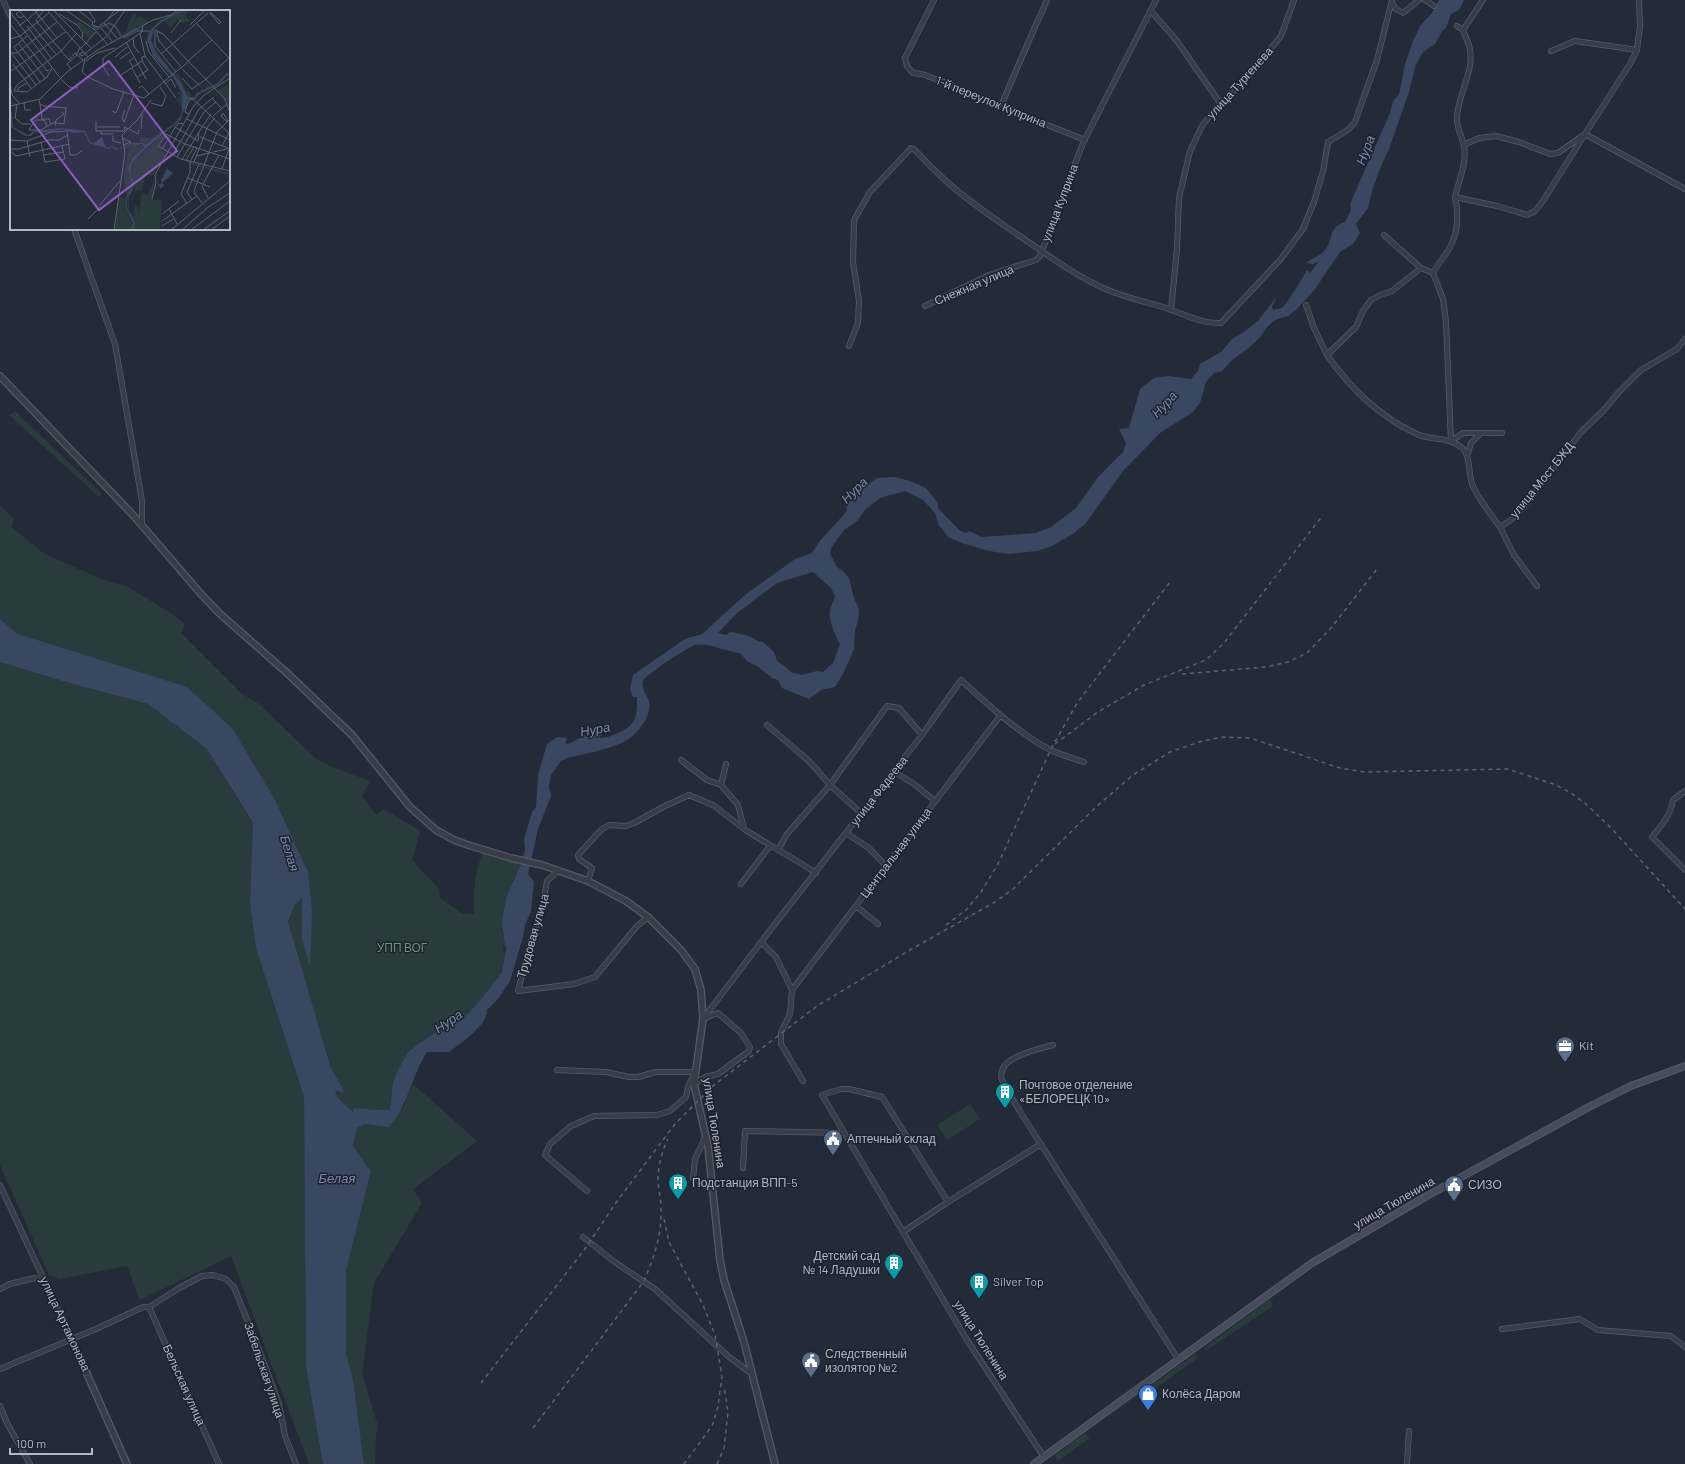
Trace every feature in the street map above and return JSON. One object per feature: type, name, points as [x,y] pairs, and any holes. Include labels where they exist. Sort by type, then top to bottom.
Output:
[{"type":"main road","name":"улица Тюленина","points":[[1034,1464],[1312,1263],[1425,1197],[1587,1108],[1632,1086],[1685,1066]]},
{"type":"street","points":[[4,0],[10,15]]},
{"type":"street","name":"1-й переулок Куприна","points":[[934,0],[905,58],[907,66],[913,73],[922,74],[949,84],[994,105],[1002,104],[1020,114],[1085,140]]},
{"type":"street","points":[[1002,104],[1016,68],[1047,0]]},
{"type":"street","name":"улица Куприна","points":[[1156,0],[1085,140],[1041,251],[1106,289],[1210,324],[1221,323],[1280,260],[1303,229],[1314,202],[1323,171],[1328,142],[1348,130],[1355,122],[1361,107],[1377,60],[1392,2]]},
{"type":"street","name":"улица Тургенева","points":[[1171,310],[1177,249],[1179,198],[1190,151],[1202,126],[1220,103],[1239,87],[1281,36],[1294,0]]},
{"type":"street","points":[[1392,2],[1396,9],[1403,13],[1419,0]]},
{"type":"street","points":[[1424,0],[1434,6]]},
{"type":"street","points":[[1463,30],[1483,0]]},
{"type":"street","points":[[1455,197],[1497,206],[1527,215],[1535,211],[1543,201],[1630,64],[1637,50],[1640,26],[1639,0]]},
{"type":"street","points":[[1151,11],[1181,47],[1220,103]]},
{"type":"street","points":[[1433,273],[1449,249],[1456,232],[1459,214],[1455,197],[1463,168],[1464,145],[1458,129],[1457,119],[1459,102],[1470,67],[1470,49],[1463,30],[1457,26]]},
{"type":"street","points":[[1551,51],[1575,41],[1637,50]]},
{"type":"street","points":[[1464,145],[1479,138],[1496,136],[1519,142],[1550,154],[1558,153],[1585,134]]},
{"type":"street","points":[[1585,134],[1685,189]]},
{"type":"street","points":[[849,346],[858,323],[859,300],[853,262],[854,220],[870,192],[911,148],[914,149],[946,182],[1041,251]]},
{"type":"street","points":[[74,230],[115,344],[142,501],[142,526]]},
{"type":"street","points":[[1384,235],[1421,268],[1433,273],[1443,299],[1446,322],[1451,441]]},
{"type":"street","name":"Снежная улица","points":[[925,306],[990,276],[1036,260],[1041,251]]},
{"type":"street","points":[[1328,355],[1356,327],[1363,311],[1371,300],[1392,291],[1421,268]]},
{"type":"street","points":[[1306,305],[1314,328],[1328,355],[1342,376],[1358,393],[1393,421],[1419,435],[1451,441],[1462,447],[1467,456]]},
{"type":"street","name":"улица Мост БЖД","points":[[1467,456],[1472,484],[1500,527],[1511,520],[1523,508],[1582,431],[1641,370],[1677,349],[1685,340]]},
{"type":"street","name":"улица Тюленина","points":[[0,376],[142,526],[219,613],[291,677],[352,736],[410,807],[436,830],[454,840],[471,846],[559,870],[588,881],[626,901],[648,916],[681,950],[695,969],[702,990],[703,1019],[694,1084],[706,1136],[724,1280],[744,1342],[775,1464]]},
{"type":"street","points":[[1451,441],[1463,432],[1502,433]]},
{"type":"street","points":[[1467,456],[1471,443],[1481,433]]},
{"type":"street","points":[[1500,527],[1514,555],[1537,586]]},
{"type":"street","name":"улица Фадеева","points":[[703,1019],[761,942],[816,873],[861,812],[922,736],[961,680],[1000,716],[1039,743],[1060,754],[1084,762]]},
{"type":"street","points":[[778,850],[787,834],[830,785],[887,706],[899,708],[922,736]]},
{"type":"street","name":"Центральная улица","points":[[792,990],[1000,716]]},
{"type":"street","points":[[767,725],[810,762],[830,785],[861,812]]},
{"type":"street","points":[[681,760],[707,780],[721,785],[738,804],[744,829]]},
{"type":"street","points":[[721,785],[726,764]]},
{"type":"street","points":[[893,771],[914,784],[935,801]]},
{"type":"street","points":[[1685,791],[1673,800],[1671,811],[1666,820],[1652,837],[1685,870]]},
{"type":"street","points":[[588,881],[592,868],[579,859],[578,855],[601,830],[610,825],[626,826],[634,823],[689,795],[713,805],[744,829],[816,873]]},
{"type":"street","points":[[846,833],[869,848],[886,866]]},
{"type":"street","points":[[741,884],[770,846]]},
{"type":"street","name":"Трудовая улица","points":[[559,870],[547,881],[542,910],[531,940],[518,991],[574,984],[595,977],[637,926],[648,916]]},
{"type":"street","points":[[856,906],[878,924]]},
{"type":"street","points":[[761,942],[776,957],[792,990],[790,1014],[781,1032],[781,1044],[803,1081]]},
{"type":"street","points":[[694,1084],[706,1077],[718,1074],[749,1051],[750,1047],[741,1033],[718,1013],[703,1019]]},
{"type":"street","points":[[1053,1045],[1013,1058],[1006,1064],[1003,1070],[1002,1079],[1019,1110],[1178,1359]]},
{"type":"street","points":[[557,1070],[606,1072],[629,1077],[638,1077],[656,1072],[695,1072],[688,1087],[686,1097],[670,1111],[657,1115],[594,1116],[571,1126],[550,1144],[545,1155],[587,1191]]},
{"type":"street","name":"улица Тюленина","points":[[948,1202],[882,1098],[849,1089],[841,1089],[822,1095],[967,1340],[1044,1457]]},
{"type":"street","points":[[743,1168],[745,1131],[844,1133]]},
{"type":"street","points":[[693,1178],[695,1159],[706,1136]]},
{"type":"street","points":[[903,1232],[1041,1144]]},
{"type":"street","name":"улица Артамонова","points":[[0,1185],[43,1276],[127,1464]]},
{"type":"street","points":[[583,1237],[616,1264],[655,1289],[729,1357],[752,1374]]},
{"type":"street","points":[[0,1289],[10,1284],[43,1276]]},
{"type":"street","name":"Забельская улица","points":[[149,1307],[202,1276],[213,1276],[226,1279],[234,1287],[279,1404],[285,1436],[296,1464]]},
{"type":"street","points":[[0,1369],[143,1307],[149,1307]]},
{"type":"street","name":"Бельская улица","points":[[149,1307],[219,1464]]},
{"type":"street","points":[[1502,1329],[1580,1319],[1598,1330],[1671,1336],[1685,1347]]},
{"type":"street","points":[[0,1406],[8,1425],[30,1464]]},
{"type":"street","points":[[1407,1464],[1409,1431]]},
{"type":"green space","points":[[15,411],[102,494],[99,497],[9,415]]},
{"type":"green space","name":"УПП ВОГ","points":[[0,506],[14,518],[12,527],[43,553],[99,578],[128,587],[169,612],[185,624],[181,633],[242,694],[259,704],[316,759],[332,767],[370,781],[362,796],[376,815],[384,809],[420,831],[412,860],[439,889],[440,898],[463,914],[474,914],[475,882],[483,851],[522,861],[519,876],[513,880],[501,930],[507,943],[503,948],[506,954],[500,978],[467,1023],[424,1041],[392,1111],[353,1112],[339,1099],[335,1092],[344,1091],[330,1065],[288,921],[295,905],[302,897],[302,939],[310,965],[308,872],[274,798],[232,728],[18,634],[0,619]]},
{"type":"green space","points":[[0,662],[66,682],[148,704],[207,749],[253,824],[250,902],[270,991],[304,1097],[306,1367],[323,1464],[309,1464],[231,1256],[140,1300],[127,1266],[60,1279],[49,1275],[0,1165]]},
{"type":"green space","points":[[413,1084],[477,1141],[413,1189],[422,1203],[374,1283],[362,1374],[378,1426],[376,1436],[375,1464],[364,1464],[353,1379],[346,1353],[346,1271],[371,1171],[353,1146],[357,1128],[365,1124],[389,1126],[404,1106]]},
{"type":"green space","points":[[970,1104],[980,1119],[947,1140],[937,1125]]},
{"type":"green space","points":[[1270,1299],[1273,1306],[1205,1351],[1205,1347]]},
{"type":"green space","points":[[1195,1354],[1198,1358],[1143,1397],[1140,1393]]},
{"type":"green space","points":[[1085,1433],[1090,1438],[1058,1461],[1055,1455]]},
{"type":"water","points":[[1439,0],[1464,0],[1459,10],[1451,14],[1446,28],[1442,31],[1435,44],[1423,52],[1416,64],[1408,95],[1372,191],[1368,208],[1356,224],[1360,233],[1353,244],[1340,252],[1315,289],[1297,309],[1288,316],[1275,320],[1251,346],[1232,360],[1222,371],[1214,373],[1206,382],[1200,403],[1193,412],[1160,433],[1123,471],[1086,523],[1073,534],[1052,546],[1037,551],[1008,554],[989,551],[948,537],[939,525],[935,513],[923,500],[905,491],[880,498],[865,510],[857,521],[844,530],[831,548],[830,554],[837,567],[849,578],[854,598],[859,609],[855,631],[854,649],[844,672],[835,687],[821,690],[809,699],[782,688],[778,680],[772,678],[757,666],[747,661],[740,653],[701,644],[695,645],[651,673],[643,681],[643,689],[649,701],[649,712],[638,731],[630,738],[625,742],[609,748],[567,758],[561,761],[551,775],[549,787],[551,796],[538,829],[528,874],[534,882],[531,911],[525,925],[510,981],[498,999],[487,1010],[483,1022],[472,1034],[449,1052],[427,1052],[417,1071],[402,1108],[389,1127],[365,1124],[357,1128],[353,1146],[371,1171],[346,1271],[346,1353],[353,1379],[364,1464],[323,1464],[306,1367],[304,1097],[256,948],[250,902],[253,823],[207,749],[148,704],[66,682],[0,662],[0,619],[18,634],[187,687],[232,728],[274,798],[308,872],[312,912],[310,966],[302,939],[302,898],[295,905],[288,921],[330,1065],[344,1091],[342,1093],[338,1091],[335,1092],[339,1099],[353,1112],[353,1108],[390,1110],[393,1083],[408,1052],[431,1035],[452,1026],[469,1013],[502,972],[506,950],[502,926],[503,915],[507,895],[521,865],[525,850],[524,839],[532,812],[536,807],[538,775],[547,744],[557,737],[567,738],[565,743],[568,744],[593,732],[603,732],[599,738],[606,737],[629,727],[635,719],[637,710],[637,697],[633,697],[630,689],[633,675],[685,639],[702,634],[745,595],[795,559],[812,553],[819,542],[846,512],[848,503],[856,492],[877,478],[895,477],[910,481],[926,488],[938,503],[938,508],[960,531],[966,533],[969,531],[982,537],[1036,533],[1051,527],[1076,508],[1098,477],[1123,452],[1126,443],[1119,429],[1129,428],[1140,389],[1154,378],[1169,376],[1191,379],[1198,371],[1200,364],[1221,352],[1232,339],[1258,321],[1277,296],[1272,307],[1273,310],[1282,308],[1307,270],[1310,273],[1319,261],[1313,264],[1306,263],[1326,249],[1335,228],[1345,222],[1351,210],[1350,204],[1390,113],[1393,101],[1399,94],[1405,64],[1413,41],[1420,26],[1432,13]],"holes":[[[813,572],[831,588],[835,596],[830,609],[830,619],[840,644],[833,663],[823,672],[817,671],[801,675],[791,672],[777,661],[774,652],[763,642],[759,642],[751,637],[740,634],[730,632],[726,635],[718,633],[737,613],[777,583]]]},
{"type":"railway","points":[[1055,744],[1098,712],[1144,685],[1206,660],[1224,643],[1323,515]]},
{"type":"railway","points":[[1182,674],[1266,667],[1288,662],[1307,653],[1331,628],[1377,569]]},
{"type":"railway","points":[[946,925],[966,910],[981,892],[998,864],[1051,749],[1077,703],[1170,582]]},
{"type":"railway","points":[[481,1383],[585,1249],[615,1204],[675,1124],[714,1085],[817,1006],[910,950],[995,902],[1013,889],[1097,806],[1133,775],[1170,752],[1199,742],[1222,737],[1250,738],[1340,768],[1364,772],[1508,769],[1556,785],[1571,793],[1586,804],[1612,829],[1685,909]]},
{"type":"railway","points":[[533,1428],[644,1281],[651,1264],[659,1236],[661,1208],[658,1173],[662,1154],[668,1139]]},
{"type":"railway","points":[[664,1219],[669,1242],[703,1305],[715,1335],[722,1376],[718,1407],[712,1426],[684,1464]]},
{"type":"railway","points":[[717,1464],[724,1448],[728,1412],[724,1386]]},
{"type":"place","name":"Kit","points":[[1565,1063]]},
{"type":"place","name":"Почтовое отделение «БЕЛОРЕЦК 10»","points":[[1005,1109]]},
{"type":"place","name":"Аптечный склад","points":[[833,1156]]},
{"type":"place","name":"Подстанция ВПП-5","points":[[678,1200]]},
{"type":"place","name":"СИЗО","points":[[1454,1202]]},
{"type":"place","name":"Детский сад № 14 Ладушки","points":[[894,1280]]},
{"type":"place","name":"Silver Top","points":[[979,1299]]},
{"type":"place","name":"Следственный изолятор №2","points":[[811,1378]]},
{"type":"place","name":"Колёса Даром","points":[[1148,1411]]},
{"type":"water label","name":"Нура","points":[[1365,150]]},
{"type":"water label","name":"Нура","points":[[1164,404]]},
{"type":"water label","name":"Нура","points":[[854,490]]},
{"type":"water label","name":"Нура","points":[[595,729]]},
{"type":"water label","name":"Белая","points":[[290,853]]},
{"type":"water label","name":"Нура","points":[[448,1021]]},
{"type":"water label","name":"Белая","points":[[337,1178]]}]
